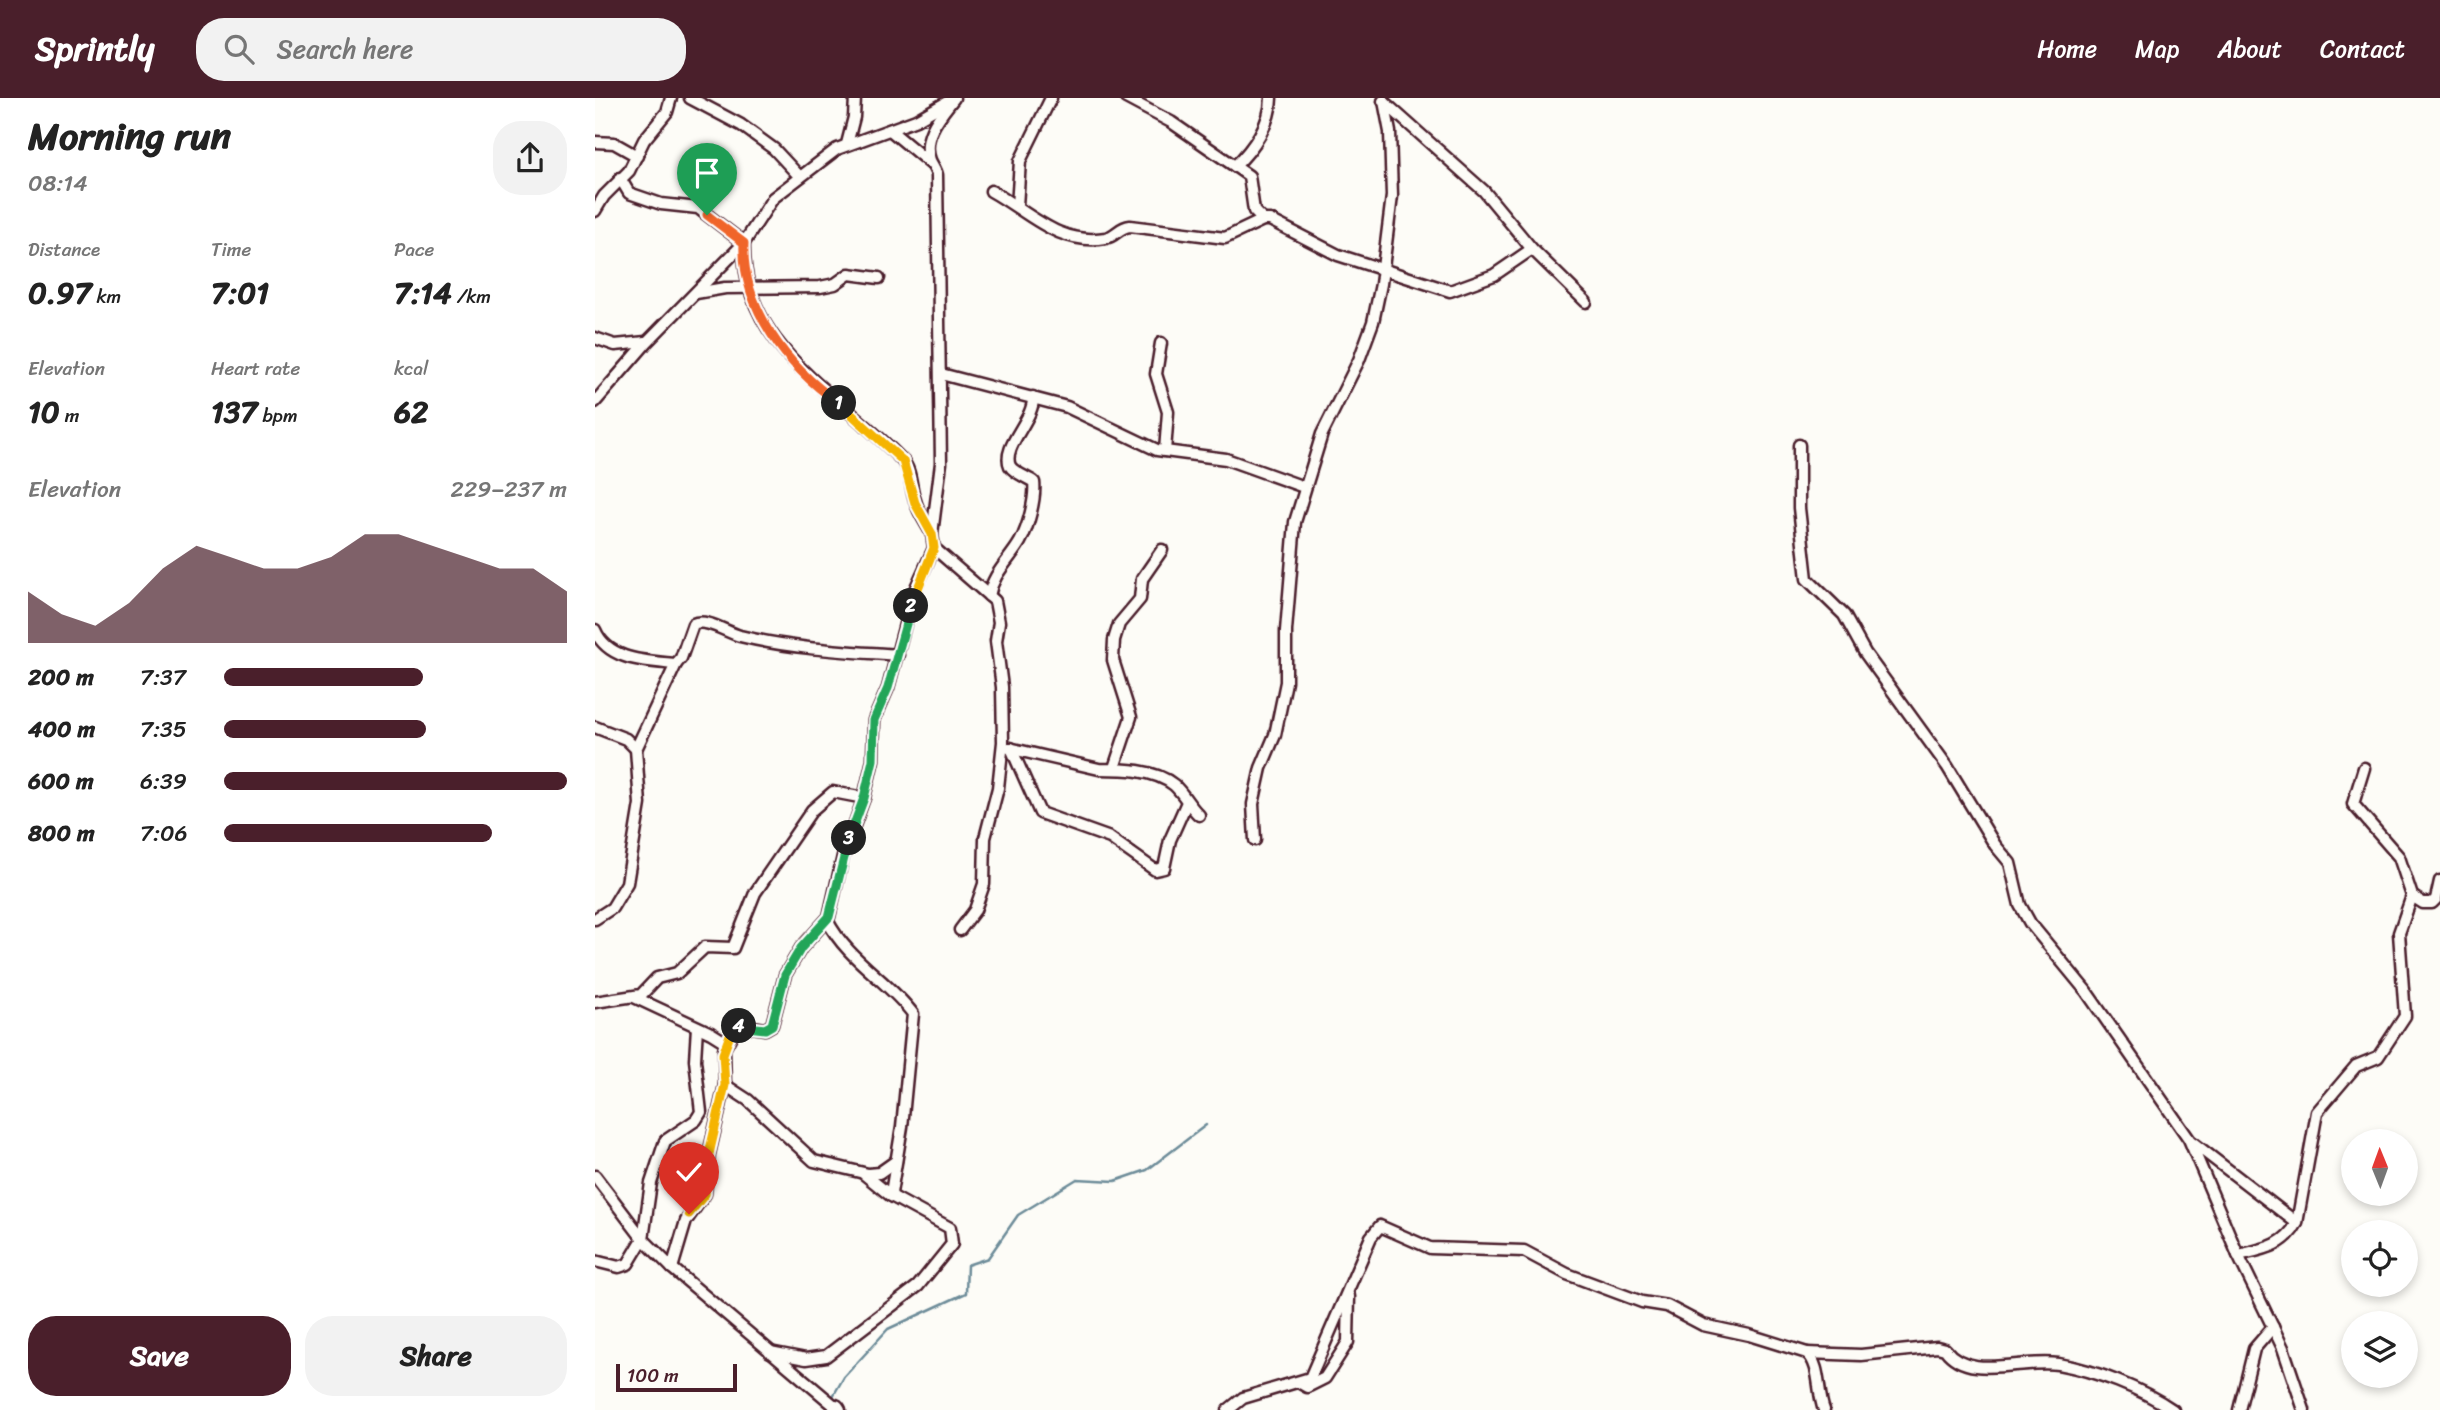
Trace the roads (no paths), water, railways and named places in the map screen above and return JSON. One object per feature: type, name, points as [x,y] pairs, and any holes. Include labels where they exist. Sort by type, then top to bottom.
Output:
[{"type":"street","points":[[595,211],[629,171],[647,136],[667,112],[671,98]]},
{"type":"street","points":[[690,98],[741,125],[773,149],[800,177]]},
{"type":"street","points":[[847,144],[854,117],[855,98]]},
{"type":"street","points":[[595,402],[647,342],[744,243],[773,198],[847,144],[916,120],[954,98]]},
{"type":"street","points":[[672,1268],[685,1221],[705,1194],[709,1154],[725,1085],[723,1054],[727,1043],[735,1029],[741,1025],[765,1029],[772,1025],[785,975],[801,948],[827,920],[842,856],[864,798],[873,760],[874,720],[898,655],[913,594],[934,548],[932,534],[941,463],[941,374],[937,175],[929,156],[929,140],[933,127],[954,98]]},
{"type":"street","points":[[1017,206],[1020,161],[1051,98]]},
{"type":"street","points":[[1126,98],[1171,122],[1249,176],[1254,211],[1262,220],[1288,227],[1338,255],[1383,272],[1433,287],[1459,290],[1494,275],[1532,249]]},
{"type":"street","points":[[1235,166],[1259,135],[1269,114],[1271,98]]},
{"type":"street","points":[[1382,100],[1484,191],[1532,249],[1586,302]]},
{"type":"street","points":[[1255,841],[1253,804],[1261,768],[1275,735],[1286,682],[1291,546],[1304,487],[1327,423],[1359,359],[1373,322],[1383,272],[1392,196],[1390,132],[1382,100]]},
{"type":"street","points":[[890,130],[934,167]]},
{"type":"street","points":[[595,142],[614,143],[637,156]]},
{"type":"street","points":[[621,178],[629,193],[661,204],[698,208],[744,243]]},
{"type":"street","points":[[991,191],[1055,233],[1071,238],[1106,238],[1120,228],[1130,226],[1225,237],[1262,220]]},
{"type":"street","points":[[744,243],[744,274],[750,293],[803,373],[903,461],[915,503],[932,534]]},
{"type":"street","points":[[696,293],[736,288],[750,293],[829,286],[849,274],[879,278]]},
{"type":"street","points":[[595,338],[615,345],[647,342]]},
{"type":"street","points":[[1161,343],[1156,374],[1168,412],[1165,450]]},
{"type":"street","points":[[615,345],[623,353],[625,366]]},
{"type":"street","points":[[941,374],[988,389],[1033,397],[1067,407],[1143,445],[1226,459],[1304,487]]},
{"type":"street","points":[[989,596],[991,584],[1021,540],[1028,518],[1034,482],[1013,469],[1009,460],[1016,435],[1032,411],[1033,397]]},
{"type":"street","points":[[1799,445],[1799,508],[1807,579],[1844,615],[1865,653],[1947,766],[1995,845],[2010,863],[2020,905],[2030,923],[2086,991],[2189,1139],[2238,1255],[2290,1366],[2304,1410]]},
{"type":"street","points":[[934,548],[989,596],[998,610],[999,622],[996,641],[1006,747],[996,803],[985,838],[984,884],[975,910],[960,930]]},
{"type":"street","points":[[1114,768],[1131,717],[1113,660],[1114,640],[1119,624],[1140,599],[1142,579],[1162,550]]},
{"type":"street","points":[[595,919],[612,908],[625,888],[630,872],[640,804],[637,746],[675,664],[681,657],[693,624],[700,622],[740,636],[813,650],[898,655]]},
{"type":"street","points":[[595,630],[603,646],[609,650],[644,661],[675,664]]},
{"type":"street","points":[[595,727],[637,746]]},
{"type":"street","points":[[1006,747],[1099,769],[1114,768],[1154,775],[1173,785],[1199,815]]},
{"type":"street","points":[[1006,747],[1040,813],[1110,838],[1155,870],[1164,868],[1170,840],[1187,802]]},
{"type":"street","points":[[2238,1255],[2283,1243],[2297,1223],[2317,1112],[2356,1066],[2378,1056],[2405,1016],[2399,933],[2412,896],[2399,857],[2353,804],[2364,768]]},
{"type":"street","points":[[595,1002],[633,997],[645,992],[657,978],[677,973],[705,947],[733,948],[755,893],[812,810],[833,792],[864,798]]},
{"type":"street","points":[[2412,896],[2423,903],[2432,903],[2436,899],[2440,881]]},
{"type":"street","points":[[827,920],[836,937],[853,957],[911,1010],[915,1019],[908,1050],[902,1127],[891,1196]]},
{"type":"street","points":[[633,997],[727,1043]]},
{"type":"street","points":[[595,1261],[626,1266],[643,1239],[651,1183],[665,1141],[696,1120],[701,1112],[695,1060],[697,1027]]},
{"type":"street","points":[[725,1085],[748,1100],[814,1161],[865,1174],[879,1172],[896,1161]]},
{"type":"street","points":[[2189,1139],[2297,1223]]},
{"type":"street","points":[[770,1352],[806,1359],[826,1356],[918,1286],[952,1244],[950,1228],[891,1196],[865,1174]]},
{"type":"street","points":[[595,1176],[643,1239],[672,1268],[837,1409]]},
{"type":"street","points":[[1228,1410],[1243,1398],[1310,1378],[1371,1237],[1378,1227],[1383,1226],[1430,1248],[1524,1251],[1567,1275],[1642,1301],[1667,1306],[1703,1325],[1749,1335],[1807,1353],[1861,1355],[1937,1347],[1945,1349],[1952,1358],[1965,1364],[2050,1363],[2128,1387],[2173,1410]]},
{"type":"street","points":[[1299,1383],[1307,1387],[1325,1378],[1348,1342],[1349,1293]]},
{"type":"street","points":[[2239,1410],[2254,1349],[2273,1327]]},
{"type":"street","points":[[1807,1353],[1816,1368],[1818,1394],[1824,1410]]},
{"type":"waterway","points":[[832,1398],[844,1377],[888,1329],[966,1293],[967,1265],[988,1258],[1018,1215],[1077,1179],[1115,1181],[1147,1170],[1206,1125]]}]
